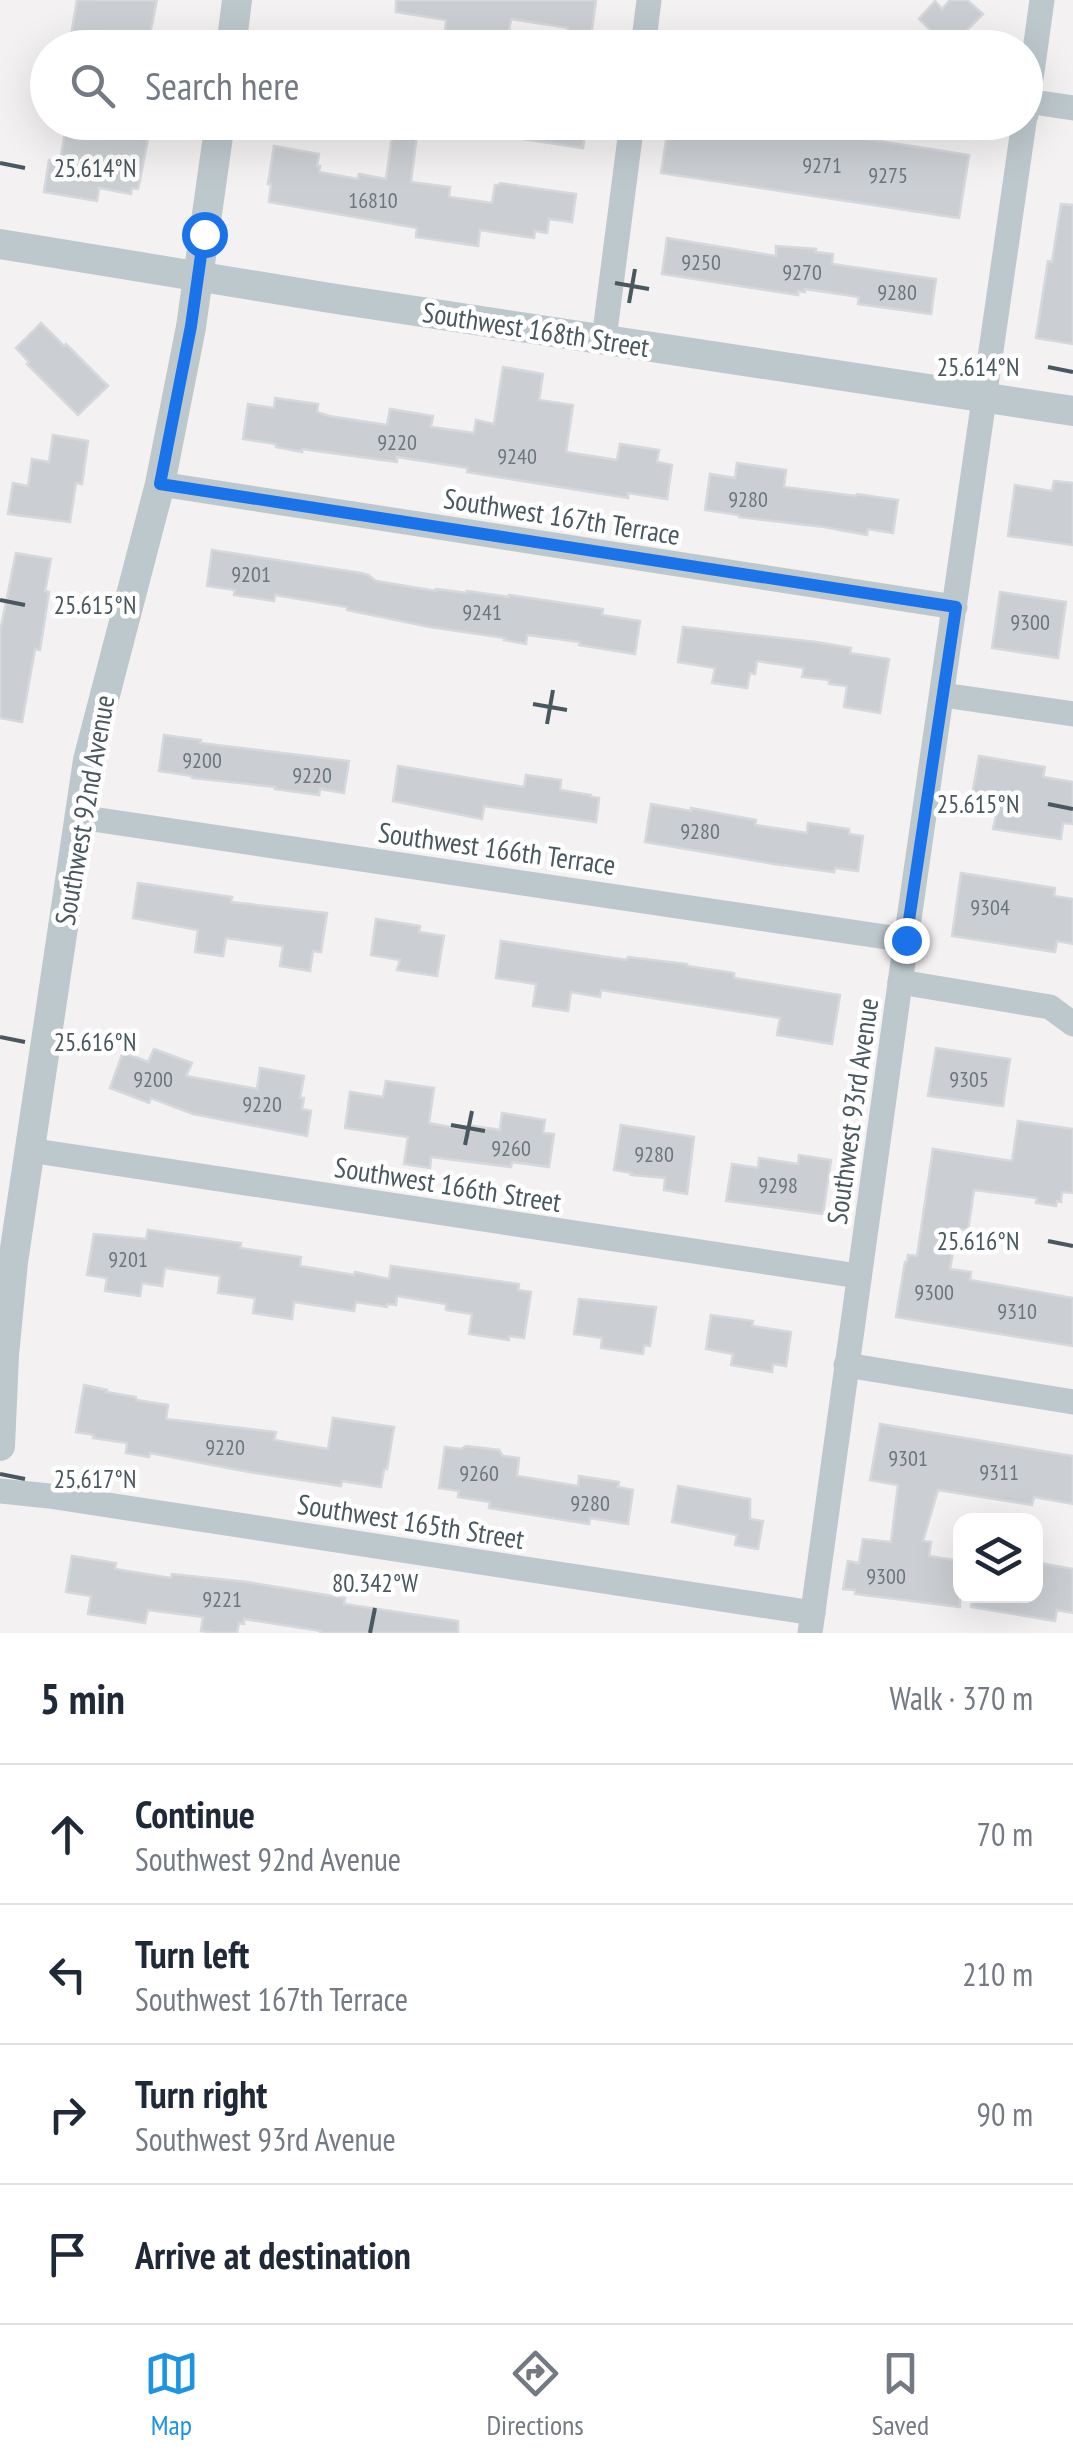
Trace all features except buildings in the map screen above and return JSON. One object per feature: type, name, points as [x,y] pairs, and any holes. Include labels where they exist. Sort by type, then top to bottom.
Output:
[{"type":"street","points":[[234,30],[238,0]]},
{"type":"street","points":[[645,30],[649,0]]},
{"type":"street","name":"Southwest 93rd Avenue","points":[[1038,30],[1042,0]]},
{"type":"street","points":[[1043,109],[1073,108]]},
{"type":"street","name":"Southwest 92nd Avenue","points":[[0,1446],[9,1290],[80,816],[92,744],[160,484],[191,326],[217,140]]},
{"type":"street","points":[[604,340],[630,140]]},
{"type":"street","name":"Southwest 93rd Avenue","points":[[811,1623],[1022,140]]},
{"type":"street","name":"Southwest 168th Street","points":[[0,244],[1073,411]]},
{"type":"street","name":"Southwest 167th Terrace","points":[[160,484],[956,607]]},
{"type":"street","points":[[943,695],[1073,714]]},
{"type":"street","name":"Southwest 166th Terrace","points":[[80,816],[906,940]]},
{"type":"street","points":[[900,982],[1050,1006],[1073,1024]]},
{"type":"street","name":"Southwest 166th Street","points":[[29,1150],[858,1276]]},
{"type":"street","points":[[846,1364],[1073,1402]]},
{"type":"street","name":"Southwest 165th Street","points":[[0,1491],[811,1623]]},
{"type":"route","points":[[204,234],[191,326],[160,484],[956,607],[906,940]]}]
